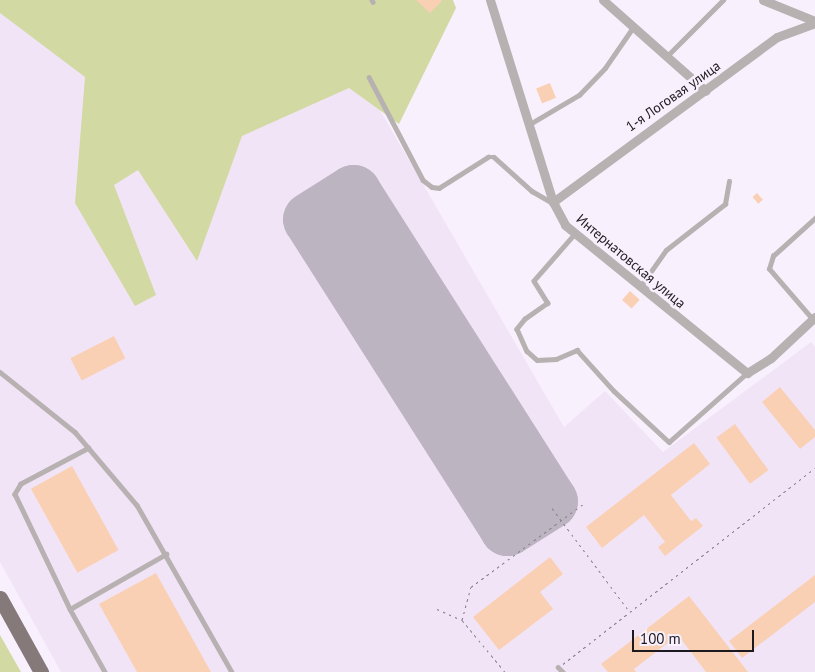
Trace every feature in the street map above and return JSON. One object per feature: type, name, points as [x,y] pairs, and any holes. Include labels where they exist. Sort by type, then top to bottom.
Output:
[{"type":"main road","points":[[0,598],[41,672]]},
{"type":"street","name":"Интернатовская улица","points":[[490,0],[553,202],[565,226],[747,373]]},
{"type":"street","points":[[603,0],[668,55],[706,91]]},
{"type":"street","points":[[762,0],[815,22]]},
{"type":"street","name":"1-я Логовая улица","points":[[553,202],[638,137],[706,91],[777,36],[815,22]]},
{"type":"street","points":[[747,373],[771,358],[814,319]]},
{"type":"lane","points":[[668,55],[723,0]]},
{"type":"lane","points":[[530,124],[579,96],[605,68],[634,25]]},
{"type":"lane","points":[[369,78],[423,180],[432,187],[439,188],[488,157],[494,158],[532,191],[553,202]]},
{"type":"lane","points":[[640,287],[666,250],[725,204],[729,181]]},
{"type":"lane","points":[[814,319],[769,269],[773,256],[815,218]]},
{"type":"lane","points":[[575,234],[534,282],[548,303],[525,319],[517,329],[527,352],[537,360],[556,359],[577,350],[614,391],[669,442],[747,373]]},
{"type":"lane","points":[[0,372],[43,404],[89,448],[137,505],[232,672]]},
{"type":"lane","points":[[89,448],[22,484],[15,494],[70,609],[105,672]]},
{"type":"lane","points":[[70,609],[166,554]]},
{"type":"lane","points":[[558,667],[562,672]]},
{"type":"path","points":[[558,667],[815,468]]},
{"type":"path","points":[[462,620],[471,588],[583,504]]},
{"type":"path","points":[[552,508],[629,612]]},
{"type":"path","points":[[437,609],[462,620],[505,672]]},
{"type":"shaded area","points":[[0,0],[316,0],[564,427],[605,391],[663,452],[811,342],[815,347],[815,672],[61,672],[0,562]]},
{"type":"green space","points":[[0,0],[453,0],[456,8],[399,124],[349,88],[242,136],[197,261],[138,170],[114,185],[156,295],[135,306],[75,203],[85,77],[0,13]]},
{"type":"green space","points":[[0,635],[21,672],[0,672]]},
{"type":"building","points":[[416,0],[441,0],[442,1],[430,13]]},
{"type":"building","points":[[550,83],[556,98],[542,103],[536,89]]},
{"type":"building","points":[[757,193],[763,200],[758,204],[752,197]]},
{"type":"building","points":[[630,291],[640,300],[632,309],[622,300]]},
{"type":"building","points":[[114,336],[125,358],[82,381],[70,358]]},
{"type":"building","points":[[780,387],[815,430],[815,437],[800,449],[762,402]]},
{"type":"building","points":[[735,424],[769,470],[750,484],[716,438]]},
{"type":"building","points":[[694,443],[710,464],[671,495],[691,521],[696,518],[703,526],[665,556],[658,547],[665,542],[644,515],[602,548],[586,527]]},
{"type":"building","points":[[72,466],[119,550],[77,573],[31,489]]},
{"type":"building","points":[[550,557],[563,574],[540,592],[553,609],[499,650],[473,617]]},
{"type":"building","points":[[156,573],[211,672],[137,672],[99,604]]},
{"type":"building","points":[[815,575],[815,602],[742,658],[729,641]]},
{"type":"building","points":[[689,596],[748,672],[706,672],[678,635],[634,669],[636,672],[608,672],[601,664]]},
{"type":"runway","points":[[353,192],[550,501],[507,528],[310,219],[353,192]]}]
